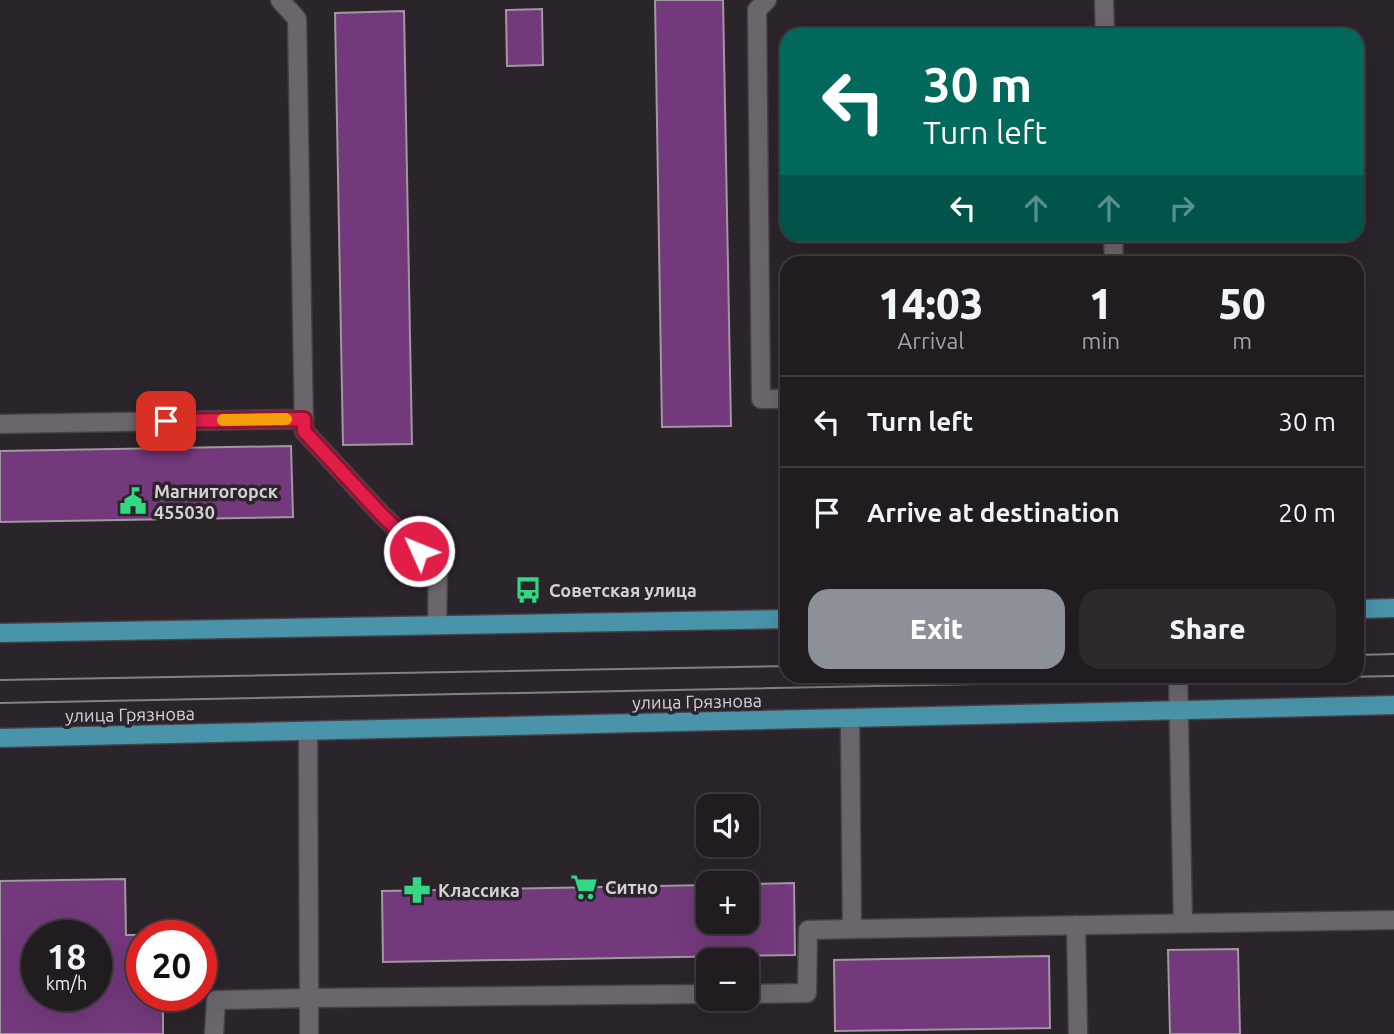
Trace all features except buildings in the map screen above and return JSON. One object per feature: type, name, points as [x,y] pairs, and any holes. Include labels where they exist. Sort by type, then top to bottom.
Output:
[{"type":"main road","points":[[1364,609],[1394,608]]},
{"type":"main road","points":[[0,633],[780,619]]},
{"type":"main road","name":"улица Грязнова","points":[[0,738],[1394,705]]},
{"type":"lane","points":[[280,0],[297,19],[304,431],[381,514],[438,569],[437,625]]},
{"type":"lane","points":[[767,0],[757,10],[761,399],[780,398]]},
{"type":"lane","points":[[1104,0],[1105,28]]},
{"type":"lane","points":[[0,424],[304,419]]},
{"type":"lane","points":[[1178,683],[1183,923]]},
{"type":"lane","points":[[850,719],[852,929]]},
{"type":"lane","points":[[308,731],[309,1034]]},
{"type":"lane","points":[[759,994],[807,993],[808,930],[1394,920]]},
{"type":"lane","points":[[1076,925],[1078,1034]]},
{"type":"lane","points":[[214,1034],[216,1000],[696,994]]},
{"type":"tram line","points":[[1364,655],[1394,654]]},
{"type":"tram line","points":[[0,680],[780,666]]},
{"type":"tram line","points":[[1364,677],[1394,676]]},
{"type":"tram line","points":[[0,703],[1033,683]]},
{"type":"slow traffic","points":[[223,420],[286,419]]},
{"type":"place","name":"Магнитогорск 455030","points":[[133,501]]},
{"type":"place","name":"Советская улица","points":[[528,590]]},
{"type":"place","name":"Ситно","points":[[584,887]]},
{"type":"place","name":"Классика","points":[[417,890]]},
{"type":"route","points":[[166,421],[304,419],[304,431],[419,551]]}]
